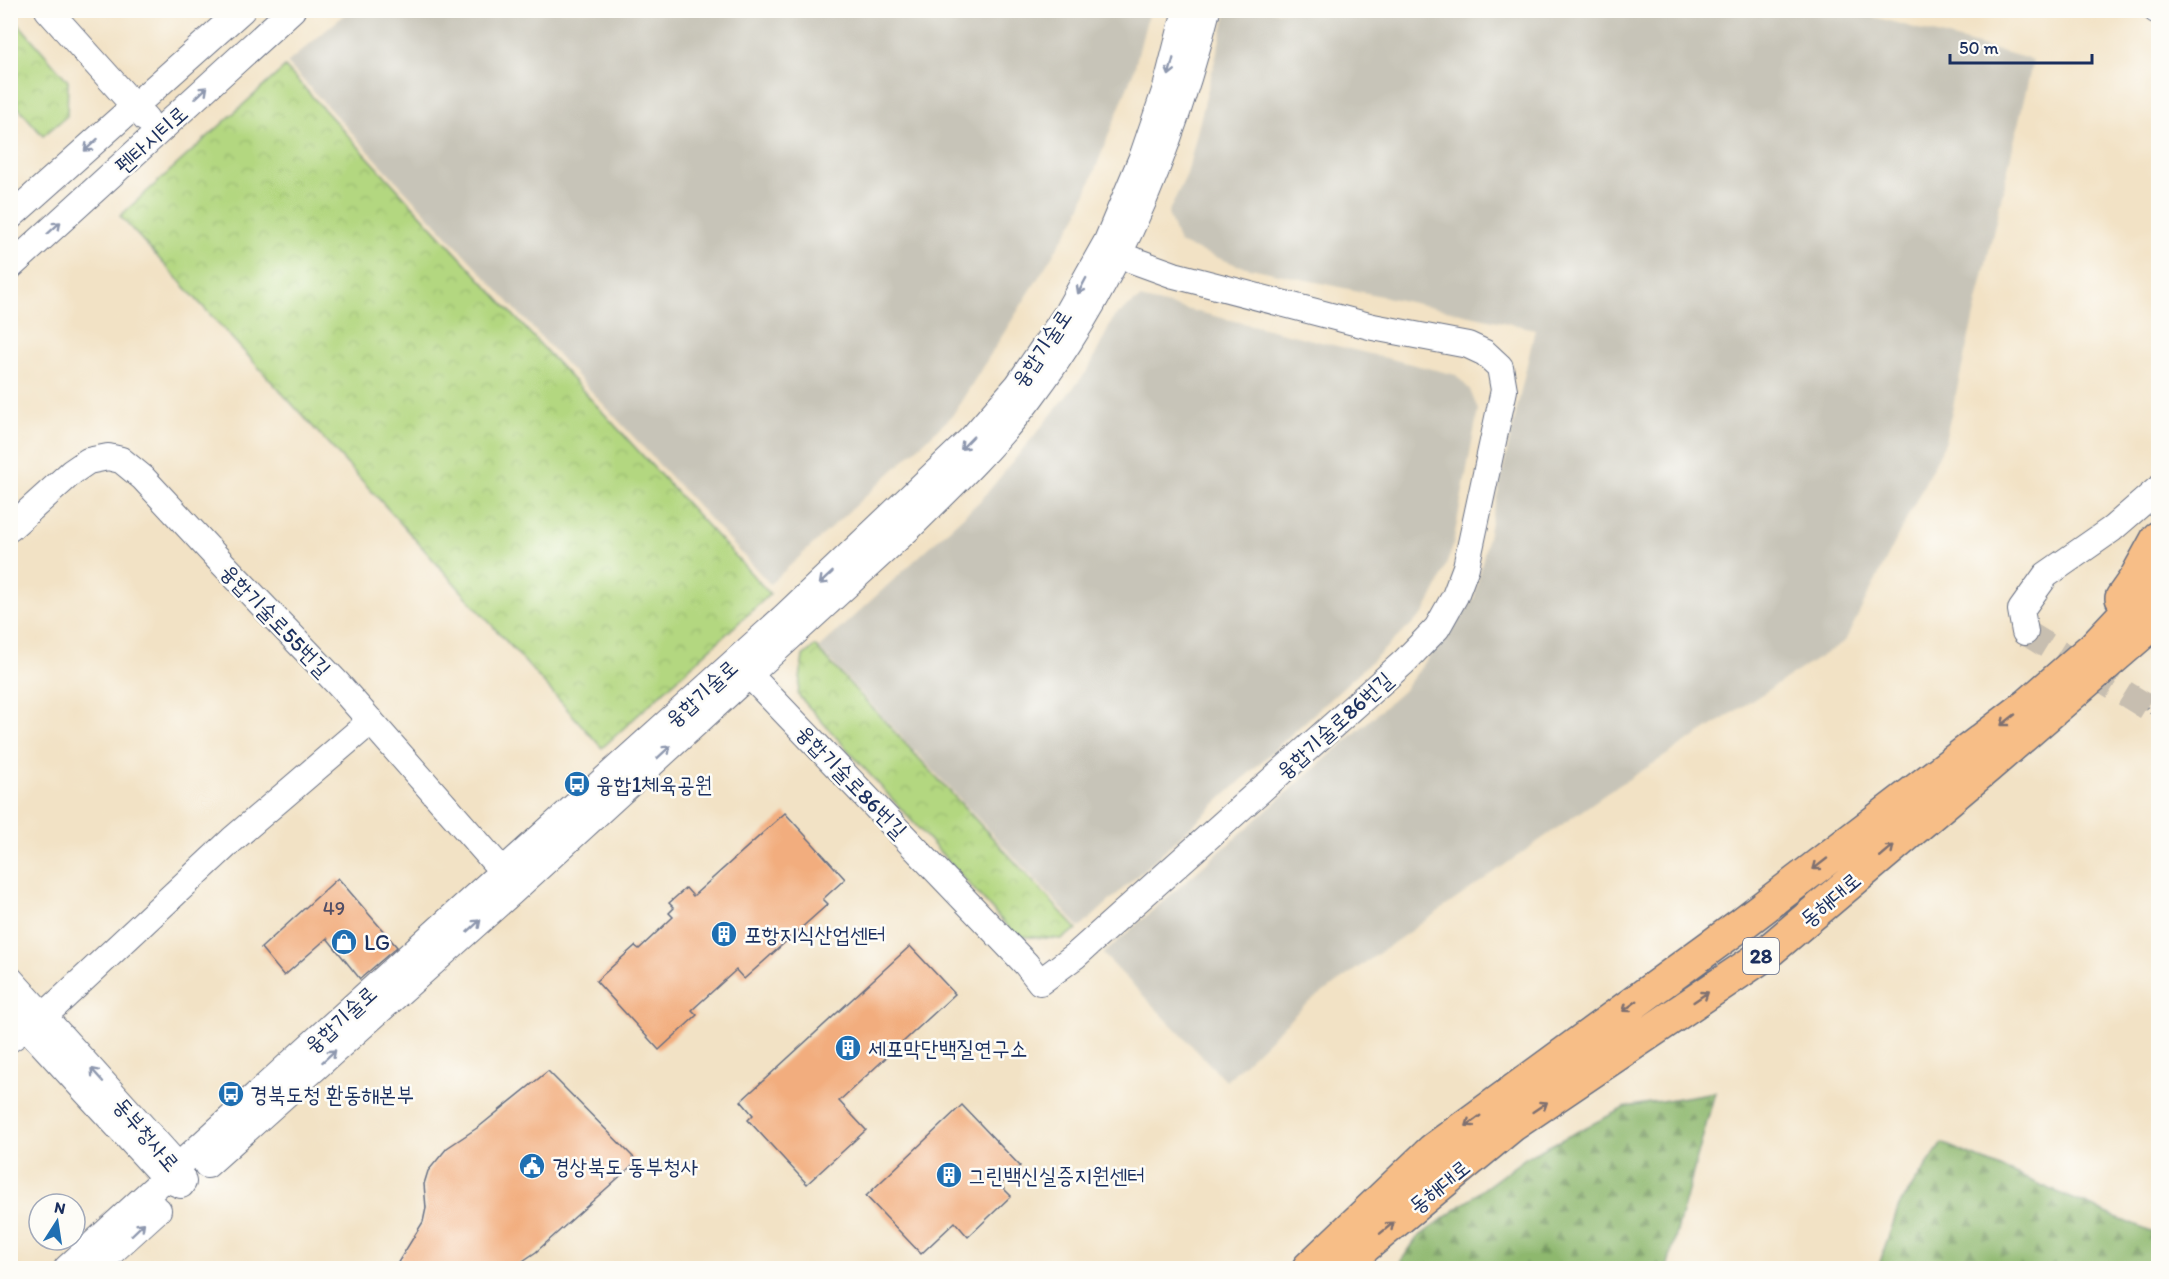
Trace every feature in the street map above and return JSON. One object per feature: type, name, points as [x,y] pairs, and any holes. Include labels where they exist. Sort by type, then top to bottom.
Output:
[{"type":"main road","points":[[2053,683],[2094,636],[2136,578],[2158,538]]},
{"type":"main road","points":[[1309,1269],[1433,1150],[1743,923],[2029,704],[2092,648],[2158,579]]},
{"type":"main road","name":"동해대로","points":[[1345,1269],[1365,1246],[1512,1125],[1764,955],[2038,724],[2158,619]]},
{"type":"main road","points":[[2038,724],[2158,633]]},
{"type":"street","points":[[48,10],[158,132]]},
{"type":"street","name":"펜타시티로","points":[[10,217],[242,10]]},
{"type":"street","name":"펜타시티로","points":[[10,267],[292,10]]},
{"type":"street","name":"융합기술로","points":[[1110,252],[1166,88],[1186,10]]},
{"type":"street","name":"융합기술로","points":[[67,1269],[176,1177],[510,880],[742,668],[972,439],[1018,385],[1143,203],[1184,91],[1207,10]]},
{"type":"street","name":"융합기술로86번길","points":[[742,668],[1026,964],[1040,982],[1075,956],[1404,662],[1437,628],[1455,596],[1466,567],[1504,390],[1500,367],[1485,353],[1468,345],[1373,327],[1174,275],[1110,252]]},
{"type":"street","name":"융합기술로55번길","points":[[10,528],[72,472],[88,461],[108,457],[121,460],[143,478],[338,684],[510,880]]},
{"type":"street","points":[[2025,632],[2021,610],[2046,575],[2112,529],[2158,489]]},
{"type":"street","points":[[10,1059],[25,1025],[232,840],[371,721]]},
{"type":"street","name":"동부청사로","points":[[10,979],[25,1025],[176,1177]]},
{"type":"street","name":"융합기술로","points":[[94,1269],[176,1177]]},
{"type":"path","points":[[2147,707],[2158,721]]},
{"type":"shaded area","points":[[349,11],[1149,11],[1134,70],[1077,216],[952,416],[770,584],[287,63]]},
{"type":"shaded area","points":[[1227,11],[1852,11],[2033,60],[1944,445],[1845,641],[1607,793],[1305,1005],[1226,1081],[1103,954],[1403,691],[1474,598],[1535,329],[1237,265],[1179,243],[1168,213],[1187,174]]},
{"type":"shaded area","points":[[1140,298],[1456,375],[1470,390],[1478,410],[1452,549],[1439,584],[1424,613],[1080,928],[819,648],[982,499],[1088,370],[1114,317]]},
{"type":"green space","points":[[10,14],[68,81],[67,116],[43,136],[11,99]]},
{"type":"green space","points":[[285,67],[770,594],[602,748],[378,498],[120,216]]},
{"type":"green space","points":[[815,646],[1077,929],[1061,939],[1016,936],[798,695],[803,656]]},
{"type":"green space","points":[[1715,1092],[1667,1268],[1396,1268],[1417,1238],[1527,1157],[1626,1107]]},
{"type":"green space","points":[[1942,1143],[2158,1235],[2158,1268],[1878,1268],[1899,1206]]},
{"type":"building","name":"포항지식산업센터","points":[[785,813],[845,879],[823,899],[828,904],[744,979],[736,970],[692,1010],[697,1015],[659,1050],[596,981],[635,946],[639,949],[673,917],[669,913],[674,908],[669,903],[686,888],[693,896]]},
{"type":"building","points":[[338,878],[397,947],[360,979],[327,938],[284,976],[261,948]]},
{"type":"building","name":"세포막단백질연구소","points":[[910,946],[955,994],[839,1101],[866,1130],[807,1184],[748,1120],[753,1115],[741,1101]]},
{"type":"building","name":"경상북도 동부청사","points":[[548,1071],[637,1161],[536,1252],[511,1269],[394,1269],[423,1222],[426,1208],[424,1184],[428,1171],[447,1148],[480,1126]]},
{"type":"building","name":"그린백신실증지원센터","points":[[962,1105],[1020,1166],[1000,1185],[1011,1196],[968,1237],[955,1222],[921,1254],[866,1196]]},
{"type":"tunnel","points":[[2025,632],[2147,707]]},
{"type":"place","name":"융합1체육공원","points":[[577,784]]},
{"type":"place","name":"포항지식산업센터","points":[[724,934]]},
{"type":"place","name":"LG","points":[[344,942]]},
{"type":"place","name":"세포막단백질연구소","points":[[848,1048]]},
{"type":"place","name":"경북도청 환동해본부","points":[[231,1094]]},
{"type":"place","name":"경상북도 동부청사","points":[[532,1166]]},
{"type":"place","name":"그린백신실증지원센터","points":[[949,1175]]}]
